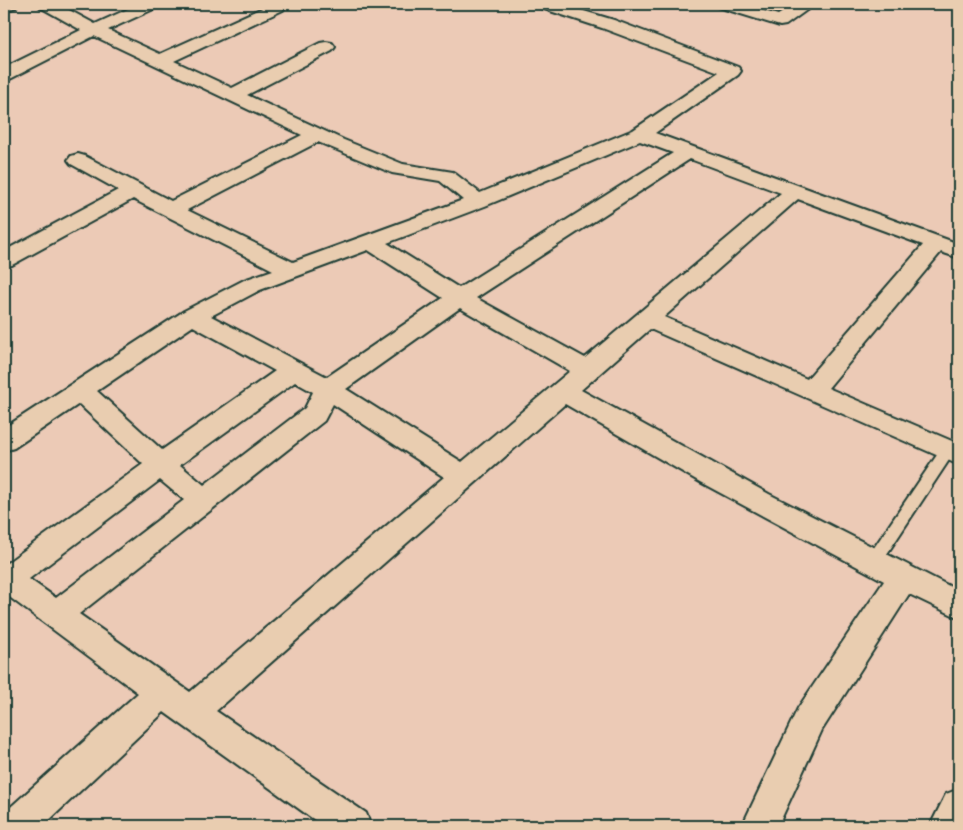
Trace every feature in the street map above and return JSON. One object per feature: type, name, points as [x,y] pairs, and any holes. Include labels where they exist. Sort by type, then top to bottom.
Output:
[{"type":"street","points":[[4,6],[10,4]]},
{"type":"street","points":[[46,4],[94,30],[318,135],[399,169],[446,176],[478,202]]},
{"type":"street","points":[[4,75],[94,30],[152,4]]},
{"type":"street","points":[[4,441],[192,316],[252,285],[478,202],[640,134],[732,70],[608,24],[544,4]]},
{"type":"street","points":[[724,4],[780,21],[808,4]]},
{"type":"street","points":[[159,61],[278,6]]},
{"type":"street","points":[[232,95],[326,47]]},
{"type":"street","points":[[640,134],[795,191],[952,245],[812,390]]},
{"type":"street","points":[[172,209],[318,135]]},
{"type":"street","points":[[56,615],[315,414],[328,389],[459,298],[688,152]]},
{"type":"street","points":[[78,160],[132,191],[172,209],[293,271]]},
{"type":"street","points":[[4,260],[132,191]]},
{"type":"street","points":[[191,712],[795,191]]},
{"type":"street","points":[[370,242],[459,298],[587,370]]},
{"type":"street","points":[[192,316],[328,389],[464,477]]},
{"type":"street","points":[[647,318],[812,390],[956,447]]},
{"type":"street","points":[[294,370],[6,578],[162,692],[353,826]]},
{"type":"street","points":[[80,390],[161,465],[203,500]]},
{"type":"street","points":[[563,391],[656,446],[873,562],[959,605]]},
{"type":"street","points":[[760,826],[810,719],[904,577]]},
{"type":"street","points":[[17,826],[162,692]]},
{"type":"street","points":[[948,826],[959,806]]},
{"type":"lane","points":[[873,562],[956,447]]}]
